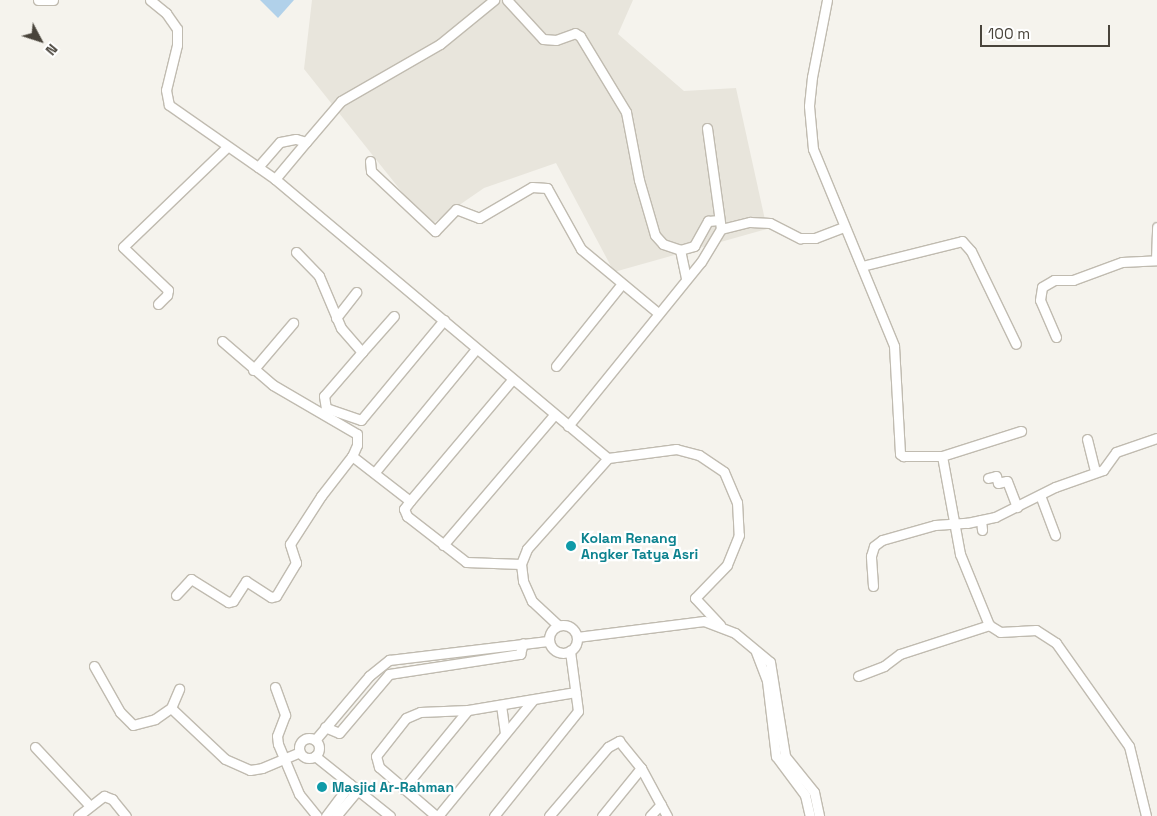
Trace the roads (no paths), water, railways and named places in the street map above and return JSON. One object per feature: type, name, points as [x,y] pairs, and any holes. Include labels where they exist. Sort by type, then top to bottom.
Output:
[{"type":"street","points":[[38,0],[53,0]]},
{"type":"street","points":[[150,0],[166,14],[177,29],[166,101],[227,147],[275,179],[444,320],[512,380],[608,458]]},
{"type":"street","points":[[275,179],[341,101],[440,44],[494,0]]},
{"type":"street","points":[[507,0],[543,39],[556,40],[574,33],[580,36],[626,112],[639,180],[655,235],[663,244],[680,250],[694,246],[708,221],[720,225],[750,222],[770,223],[800,238],[814,238],[843,227]]},
{"type":"street","points":[[827,0],[812,77],[810,129],[813,149],[843,227],[862,266],[894,346],[900,454],[903,456],[942,456],[1020,431]]},
{"type":"street","points":[[568,426],[686,278],[720,225],[707,128]]},
{"type":"street","points":[[258,167],[280,142],[296,140],[306,142]]},
{"type":"street","points":[[158,304],[168,294],[168,290],[123,248],[227,147]]},
{"type":"street","points":[[370,160],[371,171],[435,231],[456,209],[479,218],[532,187],[540,185],[547,188],[575,242],[621,285],[658,313]]},
{"type":"street","points":[[1056,337],[1040,300],[1042,287],[1054,280],[1072,280],[1122,262],[1157,260],[1157,227]]},
{"type":"street","points":[[862,266],[962,241],[971,251],[1016,344]]},
{"type":"street","points":[[680,250],[686,278]]},
{"type":"street","points":[[296,252],[319,276],[336,318],[346,336],[362,352]]},
{"type":"street","points":[[556,366],[621,285]]},
{"type":"street","points":[[336,318],[356,292]]},
{"type":"street","points":[[394,316],[322,401],[326,408],[360,420],[444,320]]},
{"type":"street","points":[[253,370],[294,323]]},
{"type":"street","points":[[176,595],[191,579],[228,602],[233,601],[246,580],[271,596],[276,596],[296,563],[290,544],[321,496],[352,456],[357,445],[357,434],[296,401],[253,370],[222,341]]},
{"type":"street","points":[[375,472],[476,349]]},
{"type":"street","points":[[512,380],[404,510],[407,516],[470,564],[521,564]]},
{"type":"street","points":[[443,545],[554,415]]},
{"type":"street","points":[[873,586],[870,568],[874,546],[882,540],[952,522],[967,523],[981,520],[1018,507],[1040,495],[1102,470],[1116,452],[1157,438]]},
{"type":"street","points":[[1087,439],[1095,472]]},
{"type":"street","points":[[577,637],[571,627],[558,625],[532,601],[522,581],[521,564],[528,549],[608,458],[676,448],[699,455],[724,472],[737,502],[739,535],[727,565],[695,598],[721,625],[766,658],[773,671],[785,756],[814,792],[819,816]]},
{"type":"street","points":[[352,456],[410,501]]},
{"type":"street","points":[[942,456],[952,522],[960,554],[989,625],[1000,632],[1036,630],[1061,649],[1129,746],[1146,816]]},
{"type":"street","points":[[988,478],[996,476],[998,483],[1007,481],[1018,507]]},
{"type":"street","points":[[1040,495],[1055,535]]},
{"type":"street","points":[[981,520],[982,530]]},
{"type":"street","points":[[577,637],[704,621],[721,625]]},
{"type":"street","points":[[548,640],[551,630],[558,625]]},
{"type":"street","points":[[858,676],[884,666],[900,654],[989,625]]},
{"type":"street","points":[[494,816],[578,711],[570,651],[577,637]]},
{"type":"street","points":[[300,752],[303,740],[314,740],[369,676],[389,660],[548,640]]},
{"type":"street","points":[[548,640],[559,652],[570,651]]},
{"type":"street","points":[[325,727],[339,733],[393,672],[520,654],[523,644]]},
{"type":"street","points":[[474,649],[476,661]]},
{"type":"street","points":[[756,651],[766,672],[776,756],[805,795],[810,816]]},
{"type":"street","points":[[430,654],[432,666]]},
{"type":"street","points":[[94,666],[120,712],[133,725],[155,718],[171,708],[179,688]]},
{"type":"street","points":[[369,676],[380,685]]},
{"type":"street","points":[[275,687],[285,715],[277,736],[283,758],[299,794],[317,816]]},
{"type":"street","points":[[533,700],[437,816],[403,789],[375,761],[376,756],[406,718],[420,712],[468,710],[575,692]]},
{"type":"street","points":[[501,705],[505,733]]},
{"type":"street","points":[[171,708],[235,766],[250,770],[262,768],[300,752]]},
{"type":"street","points":[[403,789],[468,710]]},
{"type":"street","points":[[314,740],[318,745],[315,756]]},
{"type":"street","points":[[549,816],[615,742],[624,744],[641,768],[667,816]]},
{"type":"street","points":[[35,747],[90,805]]},
{"type":"street","points":[[300,752],[306,758],[315,756]]},
{"type":"street","points":[[315,756],[389,816]]},
{"type":"street","points":[[602,816],[641,768]]},
{"type":"street","points":[[326,816],[354,787]]},
{"type":"street","points":[[336,816],[354,787]]},
{"type":"street","points":[[78,816],[99,797],[108,796],[126,816]]},
{"type":"street","points":[[650,816],[661,804]]},
{"type":"water","points":[[260,0],[294,0],[278,18]]},
{"type":"place","name":"Kolam Renang Angker Tatya Asri","points":[[571,546]]},
{"type":"place","name":"Masjid Ar-Rahman","points":[[322,787]]}]
